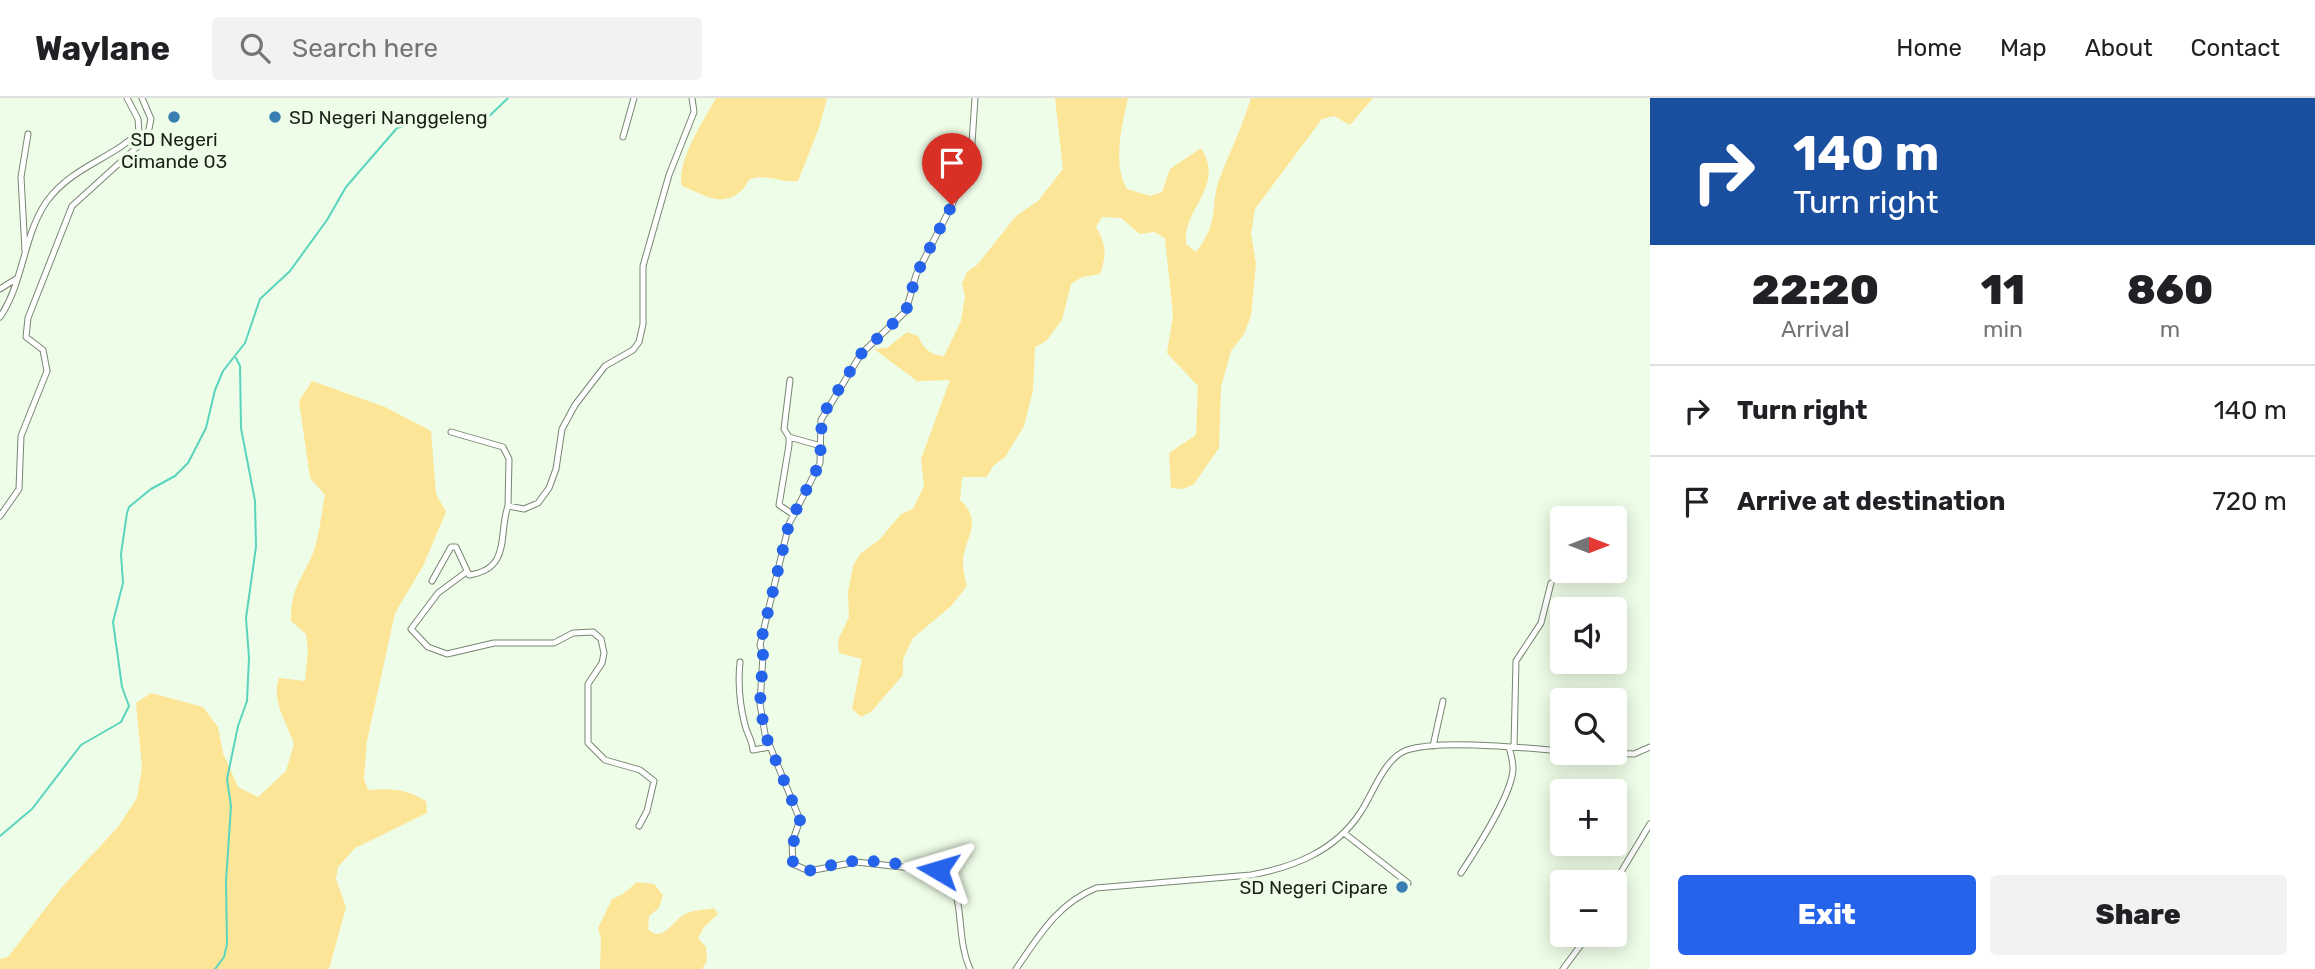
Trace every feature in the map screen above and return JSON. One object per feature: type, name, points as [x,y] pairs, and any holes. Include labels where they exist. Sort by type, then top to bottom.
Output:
[{"type":"street","points":[[0,317],[14,293],[16,279],[46,203],[65,182],[139,132],[138,119],[127,98]]},
{"type":"street","points":[[0,516],[19,489],[21,436],[47,371],[44,350],[26,337],[28,318],[72,206],[147,138],[151,119],[142,98]]},
{"type":"street","points":[[623,137],[634,98]]},
{"type":"street","points":[[508,506],[524,509],[538,503],[549,488],[556,469],[562,429],[575,405],[605,366],[633,350],[639,342],[643,324],[643,266],[668,176],[694,112],[692,98]]},
{"type":"street","points":[[970,969],[960,945],[962,917],[955,885],[948,873],[856,862],[837,863],[817,871],[799,869],[792,861],[792,843],[800,820],[770,747],[760,704],[763,655],[760,645],[781,546],[794,514],[817,472],[822,416],[861,354],[906,311],[916,275],[952,205],[971,158],[975,98]]},
{"type":"street","points":[[25,254],[21,177],[27,135]]},
{"type":"street","points":[[0,289],[16,279]]},
{"type":"street","points":[[790,380],[784,429],[789,437],[779,505],[794,514]]},
{"type":"street","points":[[451,432],[503,447],[509,459],[508,506],[503,524],[502,552],[475,574],[465,573],[430,602],[411,629],[413,634],[436,652],[447,654],[494,643],[554,643],[573,633],[593,632],[601,639],[604,653],[602,663],[588,684],[588,743],[605,760],[640,770],[654,781],[647,811],[639,826]]},
{"type":"street","points":[[789,437],[821,446]]},
{"type":"street","points":[[432,581],[451,547],[456,547],[465,573]]},
{"type":"street","points":[[1461,873],[1482,840],[1513,772],[1511,747],[1516,662],[1541,623],[1551,583]]},
{"type":"street","points":[[740,662],[742,715],[753,750],[770,747]]},
{"type":"street","points":[[1433,746],[1443,701]]},
{"type":"street","points":[[1016,969],[1061,908],[1074,897],[1096,888],[1270,872],[1325,850],[1344,833],[1396,756],[1406,750],[1433,746],[1550,750]]},
{"type":"street","points":[[1627,754],[1634,754],[1650,747]]},
{"type":"street","points":[[1622,870],[1650,824]]},
{"type":"street","points":[[1344,833],[1408,883]]},
{"type":"street","points":[[1563,969],[1579,947]]},
{"type":"shaded area","points":[[716,98],[827,98],[819,128],[798,181],[754,178],[728,199],[705,196],[682,186],[681,176],[687,153]]},
{"type":"shaded area","points":[[1055,98],[1128,98],[1119,156],[1122,179],[1127,189],[1150,196],[1162,192],[1170,169],[1201,148],[1209,174],[1190,219],[1186,244],[1196,252],[1209,230],[1217,186],[1251,98],[1373,98],[1350,125],[1334,116],[1322,119],[1255,209],[1251,233],[1256,264],[1251,316],[1244,334],[1231,351],[1221,387],[1219,448],[1194,484],[1183,489],[1171,488],[1169,453],[1196,435],[1198,386],[1167,353],[1173,315],[1165,238],[1154,232],[1140,234],[1121,218],[1102,217],[1096,227],[1104,250],[1100,274],[1082,277],[1071,284],[1062,320],[1046,341],[1035,347],[1033,390],[1024,426],[1005,457],[993,466],[987,477],[962,477],[960,500],[971,516],[972,524],[963,564],[967,586],[951,606],[913,638],[903,659],[903,675],[871,712],[861,717],[852,709],[862,659],[839,653],[838,640],[849,617],[848,592],[853,566],[860,554],[880,539],[901,514],[913,509],[924,486],[921,459],[950,380],[917,381],[874,349],[887,348],[907,332],[918,336],[931,353],[944,356],[961,321],[965,296],[962,284],[967,272],[977,265],[1016,216],[1038,201],[1063,169]]},
{"type":"shaded area","points":[[312,381],[385,407],[431,431],[436,494],[446,512],[423,566],[395,613],[367,741],[364,779],[368,790],[398,790],[419,797],[426,801],[427,813],[355,848],[338,867],[336,879],[346,907],[329,969],[0,969],[0,959],[8,957],[62,887],[118,827],[137,798],[142,767],[136,703],[151,693],[203,707],[218,727],[223,753],[238,787],[258,797],[286,771],[294,744],[278,704],[277,687],[279,678],[305,681],[308,650],[306,634],[291,621],[292,607],[297,587],[316,544],[325,495],[310,478],[299,401]]},
{"type":"shaded area","points":[[637,882],[654,884],[663,895],[659,908],[649,916],[648,929],[653,933],[663,932],[688,913],[714,908],[718,914],[704,927],[698,938],[706,947],[707,961],[702,969],[600,969],[601,939],[598,928],[612,899]]},
{"type":"waterway","points":[[0,836],[32,809],[81,745],[121,722],[129,706],[122,687],[113,622],[123,583],[121,554],[127,513],[129,507],[151,489],[175,476],[188,463],[206,428],[215,390],[223,371],[245,343],[260,299],[290,271],[327,220],[346,187],[397,128],[414,123],[480,125],[508,98]]},
{"type":"waterway","points":[[215,969],[224,957],[227,944],[226,881],[231,806],[227,779],[238,726],[247,701],[249,658],[246,618],[256,547],[255,501],[241,428],[240,366],[236,358]]},
{"type":"place","name":"SD Negeri Cimande 03","points":[[174,117]]},
{"type":"place","name":"SD Negeri Nanggeleng","points":[[275,117]]},
{"type":"place","name":"SD Negeri Cipare","points":[[1402,887]]},
{"type":"route","points":[[938,870],[856,862],[837,863],[817,871],[795,867],[790,854],[800,820],[781,780],[765,734],[760,704],[763,655],[760,645],[781,546],[789,524],[820,463],[822,416],[861,354],[896,324],[906,311],[916,275],[952,205]]}]
